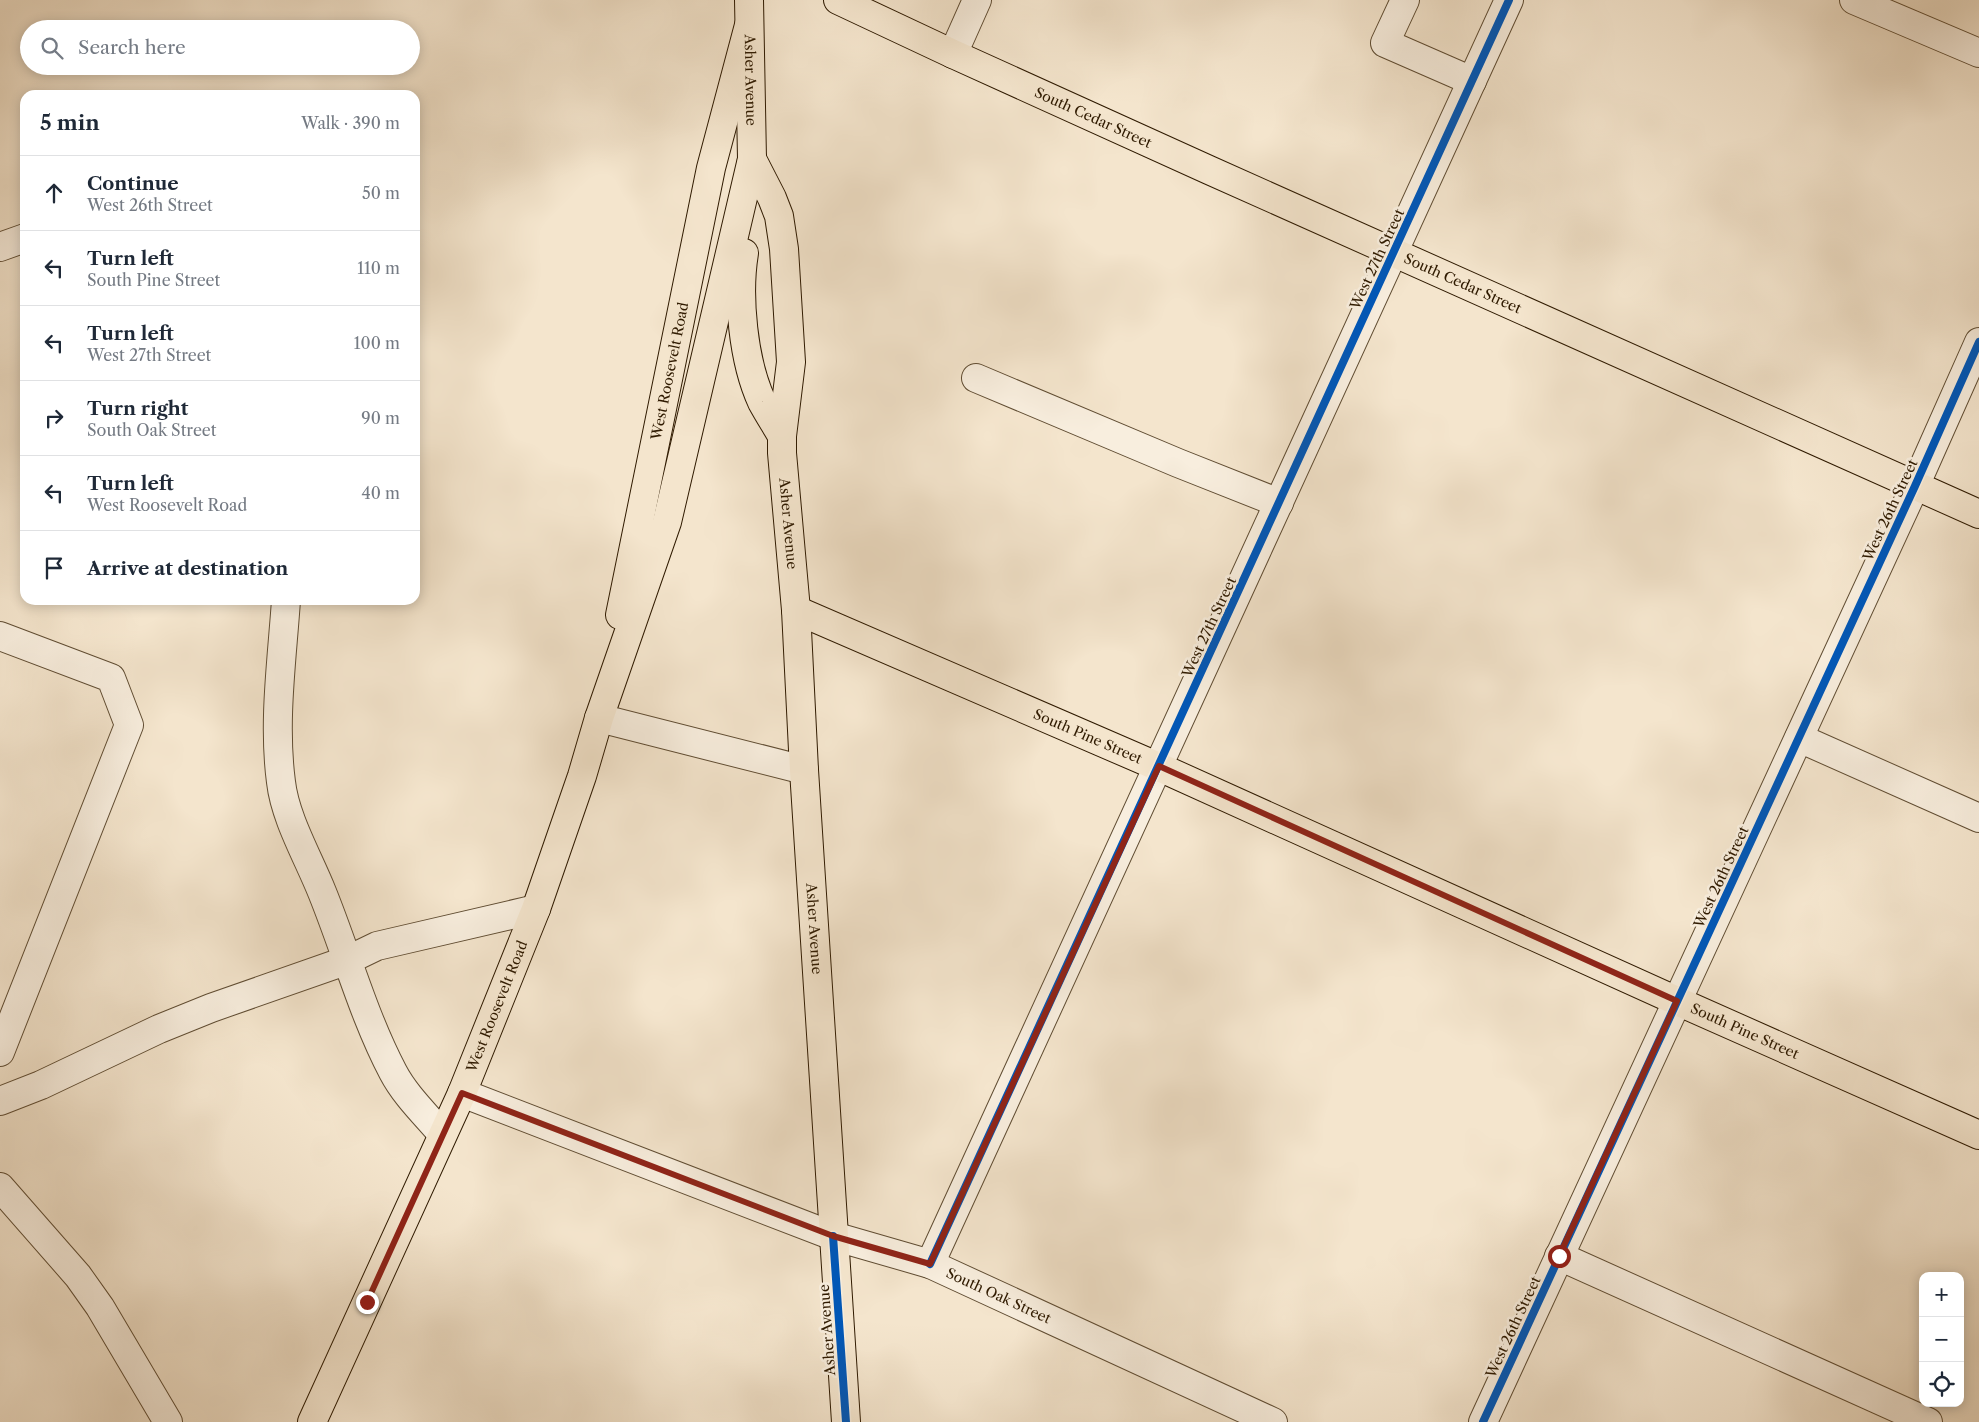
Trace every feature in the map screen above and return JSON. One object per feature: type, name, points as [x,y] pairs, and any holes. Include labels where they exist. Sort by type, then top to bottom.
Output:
[{"type":"main road","name":"South Cedar Street","points":[[838,0],[953,54],[1394,253],[1979,514]]},
{"type":"main road","name":"Asher Avenue","points":[[749,13],[752,160],[742,264],[741,292],[743,319],[750,363],[762,401],[782,436]]},
{"type":"main road","name":"West Roosevelt Road","points":[[599,718],[711,168],[749,13]]},
{"type":"main road","name":"Asher Avenue","points":[[752,160],[772,198],[779,216],[784,249],[791,362],[782,436],[796,610],[804,770],[846,1422]]},
{"type":"main road","name":"West Roosevelt Road","points":[[312,1422],[462,1093],[536,909],[582,776],[599,718],[667,522],[752,160]]},
{"type":"main road","name":"South Pine Street","points":[[796,610],[1159,766],[1677,1001],[1979,1135]]},
{"type":"street","points":[[953,54],[977,0]]},
{"type":"street","points":[[1405,0],[1385,43],[1472,81]]},
{"type":"street","name":"West 27th Street","points":[[930,1264],[1509,0]]},
{"type":"street","points":[[1854,0],[1979,53]]},
{"type":"street","points":[[0,247],[20,240]]},
{"type":"street","name":"West 26th Street","points":[[1483,1422],[1915,486],[1979,342]]},
{"type":"street","points":[[976,378],[1168,459],[1280,503]]},
{"type":"street","points":[[286,605],[279,701],[279,754],[284,802],[322,893],[370,1020],[393,1072],[410,1098],[442,1134]]},
{"type":"street","points":[[0,636],[111,678],[129,725],[0,1052]]},
{"type":"street","points":[[599,718],[804,770]]},
{"type":"street","points":[[1799,738],[1979,818]]},
{"type":"street","points":[[0,1101],[41,1085],[168,1025],[348,960],[377,946],[536,909]]},
{"type":"street","name":"South Oak Street","points":[[462,1093],[833,1236],[930,1264],[1273,1422]]},
{"type":"street","points":[[0,1187],[78,1276],[100,1307],[168,1422]]},
{"type":"street","points":[[1559,1256],[1928,1422]]},
{"type":"cycle path","points":[[930,1264],[1509,0]]},
{"type":"cycle path","points":[[1483,1422],[1915,486],[1979,342]]},
{"type":"cycle path","points":[[833,1236],[846,1422]]},
{"type":"route","points":[[367,1302],[462,1093],[833,1236],[930,1264],[1159,766],[1677,1001],[1559,1256]]}]
